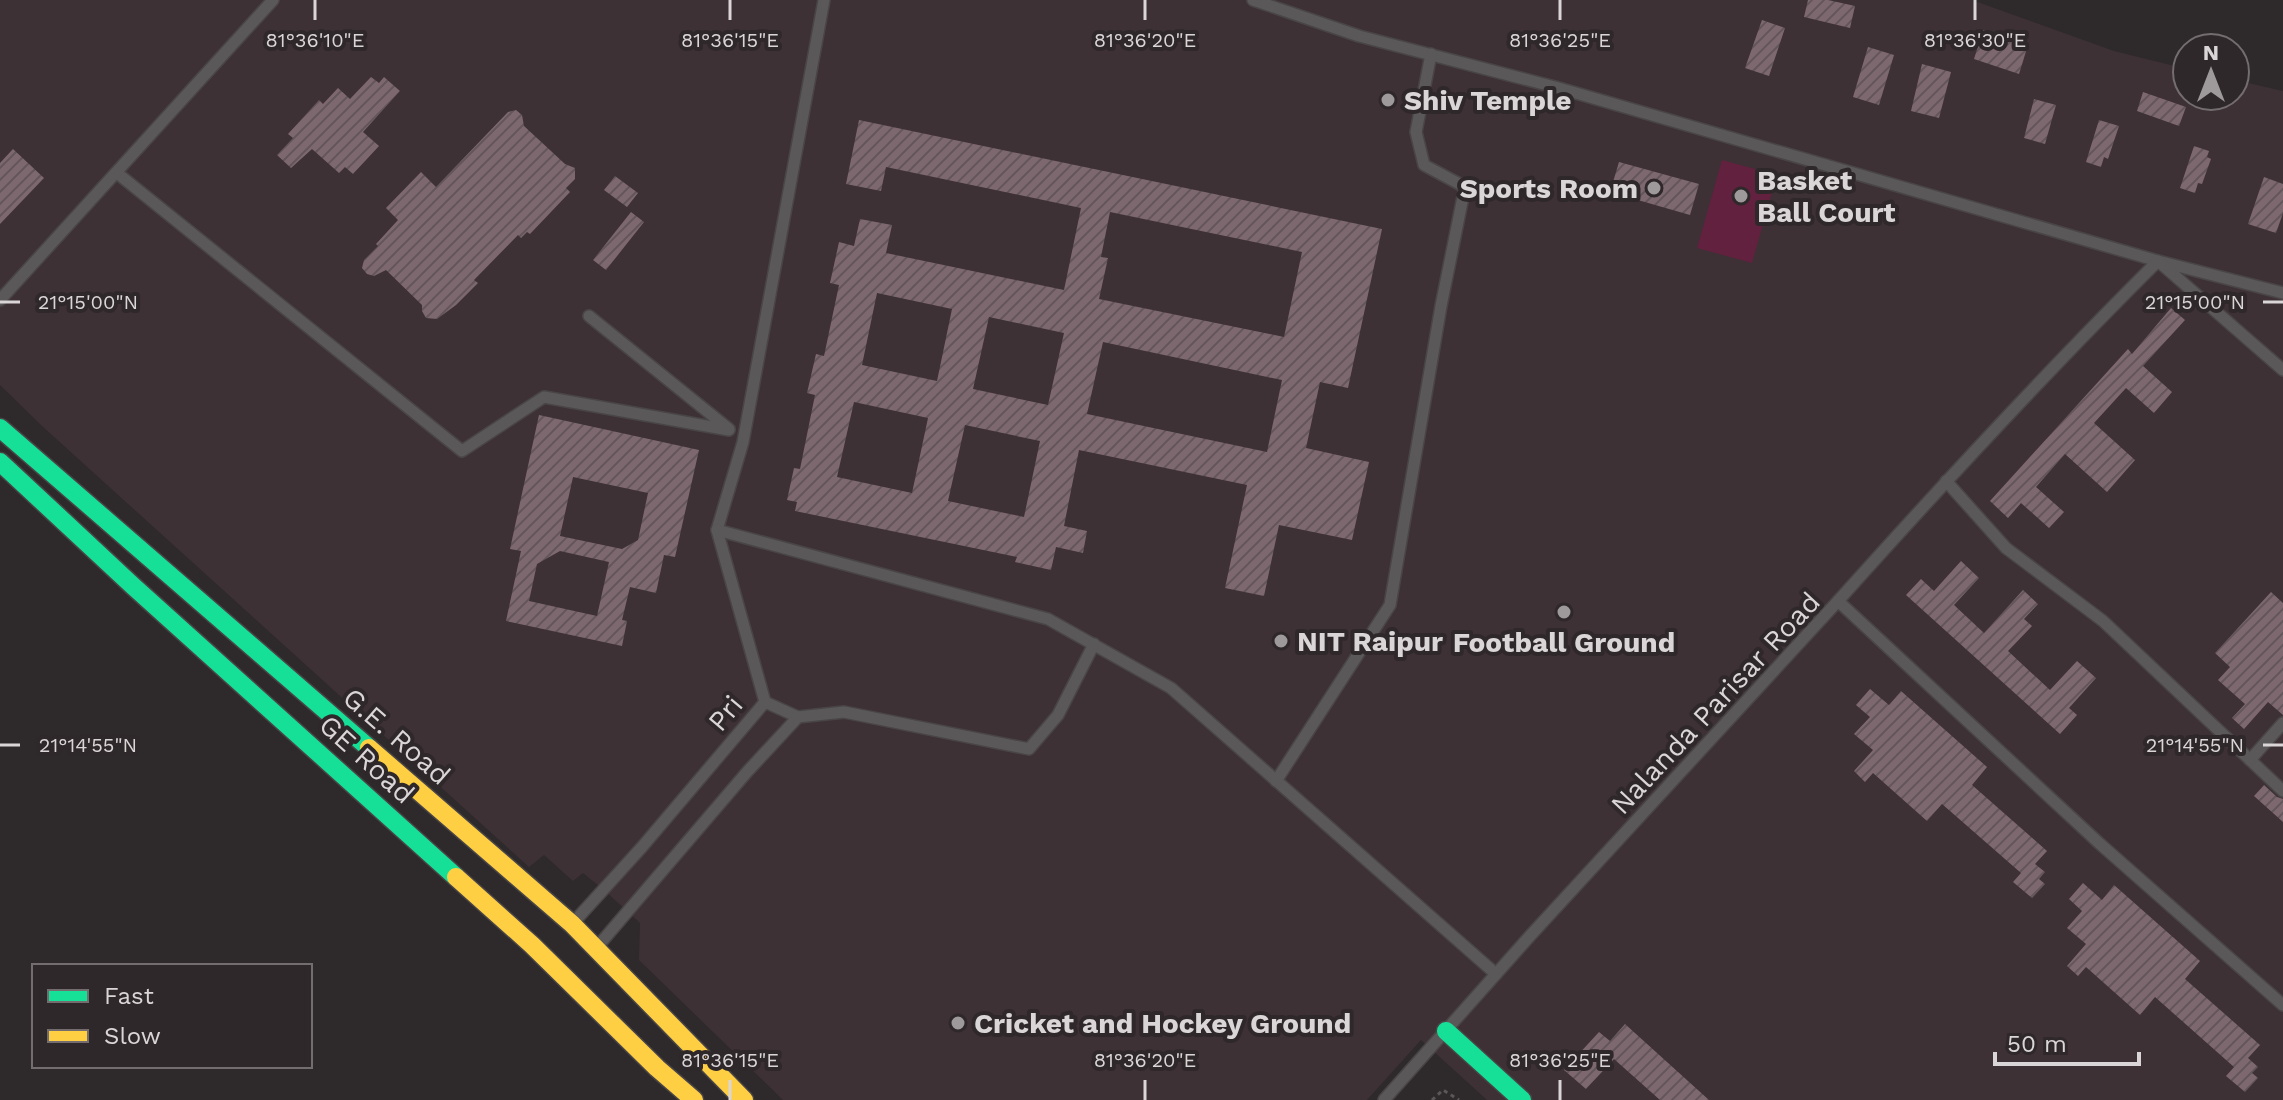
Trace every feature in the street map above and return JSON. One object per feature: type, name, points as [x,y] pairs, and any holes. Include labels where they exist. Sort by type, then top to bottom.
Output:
[{"type":"main road","name":"G.E. Road","points":[[0,428],[556,938],[685,1068],[713,1070],[744,1100]]},
{"type":"main road","name":"GE Road","points":[[0,462],[145,597],[556,938],[685,1068],[691,1099]]},
{"type":"main road","points":[[1446,1031],[1522,1100]]},
{"type":"main road","points":[[659,1100],[685,1068]]},
{"type":"main road","points":[[691,1099],[713,1070]]},
{"type":"lane","points":[[0,300],[273,0]]},
{"type":"lane","points":[[824,0],[743,442],[717,530],[1048,619],[1094,644],[1171,688],[1496,974]]},
{"type":"lane","points":[[1253,0],[1359,36],[1555,87],[2158,261],[2283,293]]},
{"type":"lane","points":[[1276,781],[1390,605],[1441,306],[1465,187],[1424,165],[1416,132],[1431,54]]},
{"type":"lane","points":[[117,173],[462,451],[544,397],[729,430]]},
{"type":"lane","points":[[2158,261],[2283,370]]},
{"type":"lane","points":[[1838,601],[1946,481],[2158,261]]},
{"type":"lane","points":[[589,316],[743,442]]},
{"type":"lane","points":[[1946,481],[2006,548],[2103,621],[2283,791]]},
{"type":"lane","name":"Pri","points":[[556,938],[604,890],[765,702],[717,530]]},
{"type":"lane","name":"Nalanda Parisar Road","points":[[1384,1100],[1838,601],[2099,843],[2283,1005]]},
{"type":"lane","points":[[765,702],[798,717],[844,712],[1029,749],[1058,715],[1094,644]]},
{"type":"lane","points":[[580,962],[798,717]]},
{"type":"lane","points":[[2250,760],[2283,723]]},
{"type":"path","points":[[1432,1100],[1443,1090],[1459,1100]]},
{"type":"shaded area","name":"NIT Raipur","points":[[0,0],[1972,0],[2114,51],[2171,65],[2171,112],[2251,112],[2251,84],[2283,91],[2283,1100],[1487,1100],[1421,1040],[1367,1100],[783,1100],[639,960],[640,923],[604,890],[583,873],[573,881],[544,855],[529,867],[0,385]]},
{"type":"shaded area","name":"Basket Ball Court","points":[[1722,160],[1777,175],[1752,263],[1697,248]]},
{"type":"building","points":[[1808,0],[1828,0],[1855,6],[1850,28],[1804,17]]},
{"type":"building","points":[[1762,20],[1785,28],[1769,76],[1745,68]]},
{"type":"building","points":[[1983,30],[2028,45],[2019,74],[1974,59]]},
{"type":"building","points":[[1868,47],[1894,55],[1879,105],[1853,97]]},
{"type":"building","points":[[1922,64],[1951,72],[1939,118],[1911,111]]},
{"type":"building","points":[[371,77],[379,83],[384,77],[400,91],[363,132],[379,146],[353,174],[345,167],[339,173],[312,149],[291,168],[277,155],[293,138],[288,134],[319,100],[323,104],[338,88],[350,99]]},
{"type":"building","points":[[2143,92],[2171,102],[2171,112],[2184,112],[2179,126],[2137,111]]},
{"type":"building","points":[[2034,99],[2056,105],[2045,144],[2024,138]]},
{"type":"building","points":[[516,110],[522,115],[524,126],[565,164],[575,168],[575,179],[566,188],[570,192],[530,234],[527,232],[521,238],[518,235],[474,280],[478,283],[456,305],[437,319],[426,318],[422,305],[386,270],[374,276],[362,268],[364,260],[378,246],[376,244],[398,220],[386,208],[421,172],[436,187],[508,112]]},
{"type":"building","points":[[859,120],[1382,229],[1348,388],[1320,382],[1306,448],[1369,462],[1352,540],[1279,525],[1264,596],[1225,588],[1247,485],[1079,450],[1064,526],[1087,531],[1083,553],[1056,547],[1051,570],[1015,562],[1017,557],[795,511],[797,502],[787,500],[794,468],[800,469],[815,395],[807,393],[816,354],[824,356],[839,285],[830,283],[839,242],[854,246],[860,219],[892,225],[886,253],[1064,290],[1081,208],[886,167],[881,191],[846,184]],"holes":[[[1110,212],[1302,252],[1284,337],[1099,299],[1108,258],[1101,257]],[[877,293],[952,309],[937,381],[862,365]],[[989,317],[1064,333],[1048,405],[973,389]],[[1103,342],[1282,380],[1267,452],[1087,414]],[[854,402],[928,418],[912,493],[837,477]],[[965,425],[1040,441],[1024,517],[948,501]]]},
{"type":"building","points":[[2099,120],[2119,126],[2108,159],[2104,157],[2101,167],[2086,162]]},
{"type":"building","points":[[2194,146],[2209,151],[2207,157],[2211,159],[2202,184],[2198,183],[2195,193],[2180,188]]},
{"type":"building","points":[[13,149],[44,178],[0,224],[0,163]]},
{"type":"building","name":"Sports Room","points":[[1619,162],[1699,184],[1690,215],[1610,192]]},
{"type":"building","points":[[615,176],[638,193],[627,207],[604,190]]},
{"type":"building","points":[[2264,177],[2283,184],[2283,213],[2276,233],[2248,224]]},
{"type":"building","points":[[631,212],[644,222],[606,270],[593,260]]},
{"type":"building","points":[[2171,308],[2185,320],[2143,366],[2172,392],[2154,413],[2126,388],[2094,423],[2135,460],[2107,492],[2065,454],[2036,487],[2064,512],[2049,528],[2021,503],[2008,518],[1990,501],[2128,349],[2132,354]]},
{"type":"building","points":[[539,415],[699,450],[675,557],[664,555],[656,593],[630,587],[622,620],[627,621],[622,646],[506,621],[521,551],[510,549]],"holes":[[[573,477],[648,493],[638,540],[622,549],[560,536]],[[560,551],[609,562],[597,616],[529,601],[537,564]]]},
{"type":"building","points":[[1961,561],[1979,578],[1954,605],[1984,633],[2023,590],[2038,604],[2024,619],[2032,626],[2008,651],[2050,690],[2077,661],[2096,678],[2069,708],[2077,715],[2060,734],[1906,595],[1921,579],[1934,591]]},
{"type":"building","points":[[2271,592],[2283,603],[2283,715],[2268,702],[2244,729],[2232,718],[2245,704],[2218,680],[2230,667],[2215,653]]},
{"type":"building","points":[[1870,689],[1889,705],[1901,691],[1987,767],[1972,785],[2047,851],[2035,864],[2045,872],[2039,879],[2045,884],[2032,898],[2013,882],[2021,873],[1942,804],[1927,821],[1873,773],[1865,782],[1854,771],[1873,750],[1854,734],[1870,717],[1856,705]]},
{"type":"building","points":[[2264,785],[2283,799],[2283,822],[2254,796]]},
{"type":"building","points":[[2083,883],[2102,900],[2114,885],[2200,961],[2185,979],[2260,1045],[2248,1058],[2258,1067],[2252,1073],[2258,1078],[2245,1092],[2226,1076],[2234,1067],[2155,997],[2140,1015],[2086,967],[2078,976],[2067,966],[2086,944],[2067,928],[2082,911],[2069,899]]},
{"type":"building","points":[[1625,1024],[1709,1100],[1660,1100],[1614,1059],[1586,1089],[1564,1070],[1599,1032],[1610,1041]]},
{"type":"traffic: fast","points":[[0,428],[369,748]]},
{"type":"traffic: fast","points":[[0,462],[456,877]]},
{"type":"traffic: fast","points":[[1446,1031],[1522,1100]]},
{"type":"traffic: slow","points":[[369,748],[572,924],[744,1100]]},
{"type":"traffic: slow","points":[[456,877],[694,1100]]},
{"type":"place","name":"Shiv Temple","points":[[1388,100]]},
{"type":"place","name":"Sports Room","points":[[1654,188]]},
{"type":"place","name":"Basket Ball Court","points":[[1741,196]]},
{"type":"place","name":"Football Ground","points":[[1564,612]]},
{"type":"place","name":"NIT Raipur","points":[[1281,641]]},
{"type":"place","name":"Cricket and Hockey Ground","points":[[958,1023]]}]
